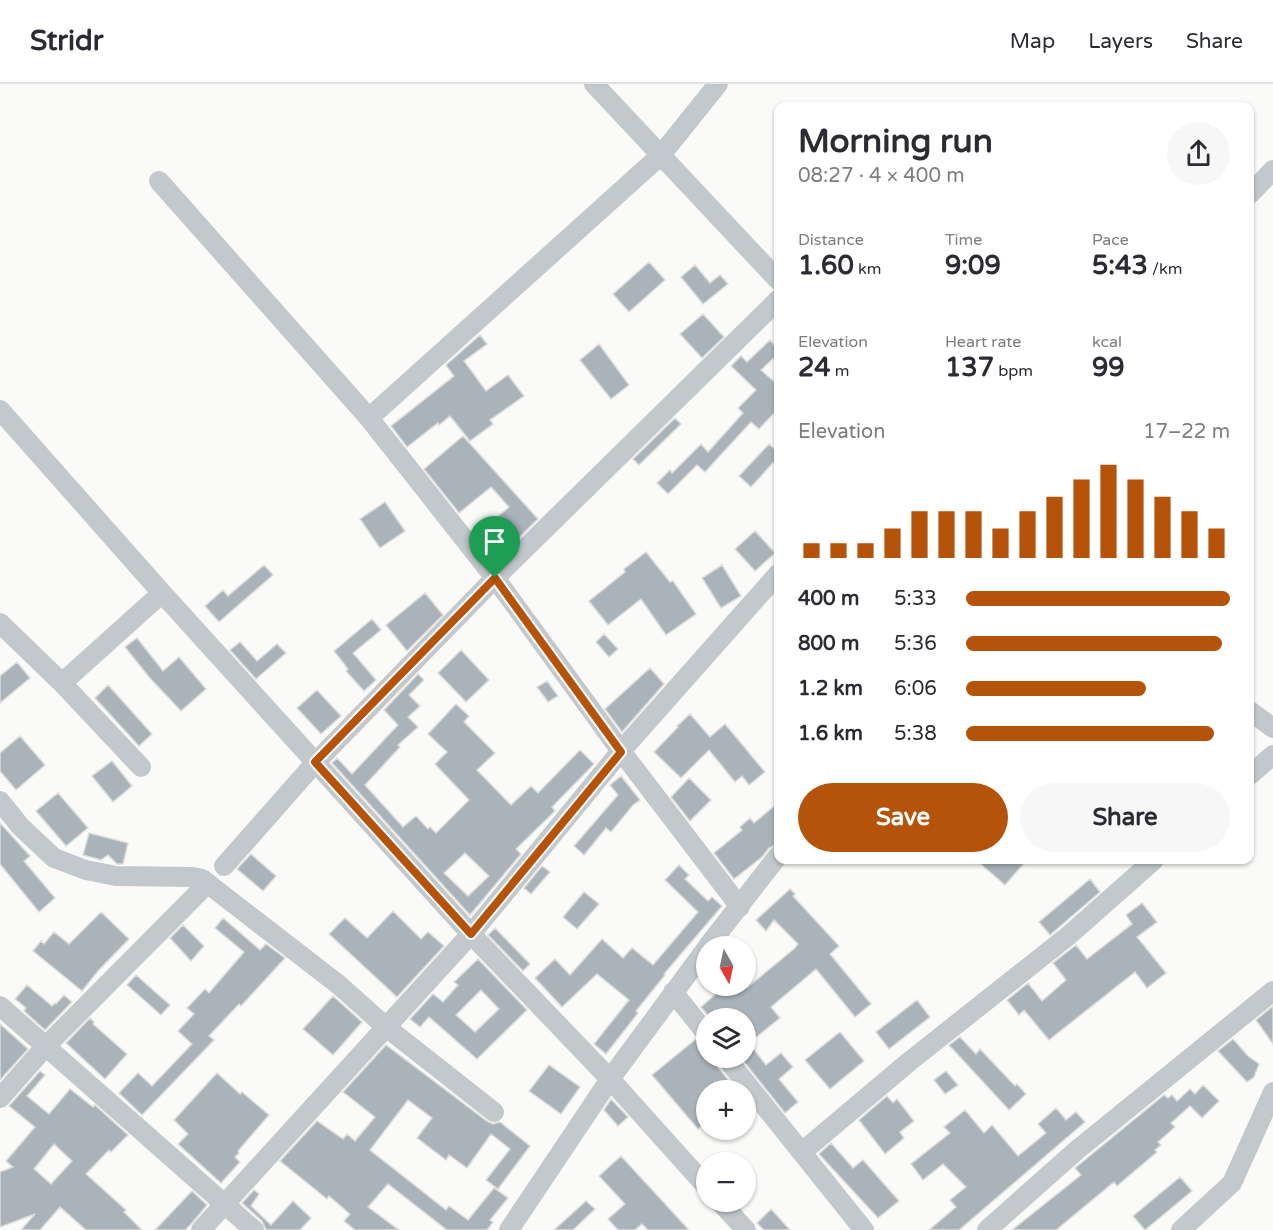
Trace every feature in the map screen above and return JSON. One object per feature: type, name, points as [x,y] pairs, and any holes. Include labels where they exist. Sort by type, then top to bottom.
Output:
[{"type":"street","points":[[594,84],[774,276]]},
{"type":"street","points":[[369,418],[661,155],[718,84]]},
{"type":"street","points":[[1254,190],[1273,170]]},
{"type":"street","points":[[159,181],[369,418],[495,578],[621,752],[740,907]]},
{"type":"street","points":[[224,866],[315,762],[495,578],[774,304]]},
{"type":"street","points":[[0,410],[471,934],[610,1079],[696,1175]]},
{"type":"street","points":[[201,1230],[471,934],[621,752],[774,579]]},
{"type":"street","points":[[62,683],[162,592]]},
{"type":"street","points":[[0,623],[62,683],[141,767]]},
{"type":"street","points":[[1254,714],[1273,728]]},
{"type":"street","points":[[1254,772],[1273,755]]},
{"type":"street","points":[[0,801],[20,826],[54,858],[86,870],[116,876],[194,877],[208,883],[339,985],[386,1027],[494,1112]]},
{"type":"street","points":[[717,936],[774,861]]},
{"type":"street","points":[[802,1152],[910,1061],[1068,936],[1149,864]]},
{"type":"street","points":[[0,1098],[46,1046],[208,883]]},
{"type":"street","points":[[509,1230],[610,1079],[696,962]]},
{"type":"street","points":[[987,1230],[1077,1150],[1273,991]]},
{"type":"street","points":[[673,992],[696,1021]]},
{"type":"street","points":[[0,1006],[254,1230]]},
{"type":"street","points":[[734,1068],[864,1230]]},
{"type":"street","points":[[1181,1230],[1232,1183],[1273,1092]]},
{"type":"street","points":[[729,1212],[746,1230]]},
{"type":"building","points":[[649,262],[665,280],[629,312],[613,294]]},
{"type":"building","points":[[695,265],[710,283],[720,275],[728,284],[703,304],[681,277]]},
{"type":"building","points":[[703,314],[724,337],[702,358],[680,334]]},
{"type":"building","points":[[480,335],[487,344],[464,361],[486,391],[508,375],[524,396],[490,420],[493,424],[470,441],[450,416],[407,447],[391,426],[454,376],[446,365]]},
{"type":"building","points":[[770,340],[774,345],[774,358],[761,370],[774,381],[774,413],[759,429],[751,422],[705,472],[697,465],[668,494],[657,483],[670,470],[672,473],[701,444],[708,452],[743,413],[738,408],[756,390],[731,366],[741,356],[747,362]]},
{"type":"building","points":[[599,344],[629,385],[611,399],[580,360]]},
{"type":"building","points":[[675,418],[681,424],[639,465],[633,459]]},
{"type":"building","points":[[463,436],[538,519],[496,560],[476,535],[509,507],[491,487],[459,513],[424,469]]},
{"type":"building","points":[[769,444],[774,448],[774,461],[751,487],[739,476]]},
{"type":"building","points":[[385,502],[405,531],[380,548],[360,519]]},
{"type":"building","points":[[755,531],[774,554],[755,571],[735,549]]},
{"type":"building","points":[[646,552],[670,582],[673,581],[696,614],[666,635],[641,599],[608,625],[589,601]]},
{"type":"building","points":[[264,565],[273,575],[219,622],[205,606],[223,590],[228,596]]},
{"type":"building","points":[[722,565],[741,596],[721,608],[702,578]]},
{"type":"building","points":[[425,593],[443,615],[407,651],[386,625]]},
{"type":"building","points":[[372,619],[381,630],[353,653],[376,680],[364,691],[346,671],[348,669],[334,651]]},
{"type":"building","points":[[604,634],[618,649],[609,657],[596,642]]},
{"type":"building","points":[[137,638],[163,671],[179,657],[206,689],[181,711],[125,647]]},
{"type":"building","points":[[240,642],[257,661],[277,644],[286,653],[256,679],[230,650]]},
{"type":"building","points":[[461,650],[489,680],[466,702],[438,673]]},
{"type":"building","points":[[17,662],[30,678],[0,703],[0,676]]},
{"type":"building","points":[[650,668],[664,684],[622,732],[605,709]]},
{"type":"building","points":[[418,674],[424,680],[409,695],[420,706],[408,717],[418,727],[398,745],[400,747],[365,785],[403,827],[416,816],[428,829],[430,827],[436,833],[469,800],[435,764],[447,752],[428,734],[456,704],[469,716],[464,722],[495,753],[477,770],[511,805],[531,786],[538,793],[580,750],[594,764],[552,807],[555,811],[516,849],[521,854],[470,915],[332,763],[337,758],[352,774],[398,725],[384,710]],"holes":[[[465,853],[489,876],[468,896],[444,873]]]},
{"type":"building","points":[[547,681],[558,696],[548,702],[537,687]]},
{"type":"building","points":[[108,685],[152,734],[139,746],[95,698]]},
{"type":"building","points":[[317,690],[341,716],[321,734],[297,708]]},
{"type":"building","points":[[690,714],[710,737],[725,724],[765,772],[749,785],[742,776],[735,782],[709,750],[681,778],[654,752]]},
{"type":"building","points":[[20,736],[45,765],[16,790],[0,771],[0,753]]},
{"type":"building","points":[[112,761],[132,786],[113,802],[92,776]]},
{"type":"building","points":[[621,776],[640,800],[633,805],[611,832],[606,828],[584,855],[574,846],[618,795],[610,785]]},
{"type":"building","points":[[689,778],[711,800],[690,821],[671,797]]},
{"type":"building","points":[[58,793],[88,828],[66,846],[36,811]]},
{"type":"building","points":[[774,806],[774,846],[734,879],[714,853],[742,830],[740,827],[750,818],[754,823]]},
{"type":"building","points":[[0,823],[30,856],[24,861],[55,898],[39,912],[0,864]]},
{"type":"building","points":[[89,833],[128,843],[123,864],[117,864],[108,855],[101,860],[83,855]]},
{"type":"building","points":[[251,854],[276,876],[263,891],[237,869]]},
{"type":"building","points":[[981,864],[1023,864],[1005,885]]},
{"type":"building","points":[[679,865],[689,875],[685,879],[708,901],[712,897],[722,906],[664,974],[636,1011],[638,1013],[606,1054],[594,1044],[629,1000],[597,974],[562,1007],[535,978],[555,959],[570,975],[602,939],[623,958],[632,948],[653,965],[698,912],[665,880]]},
{"type":"building","points":[[542,866],[550,872],[531,894],[524,888]]},
{"type":"building","points":[[1090,879],[1100,892],[1050,935],[1039,922]]},
{"type":"building","points":[[790,889],[795,894],[793,896],[839,946],[830,954],[871,1004],[855,1017],[816,969],[771,1007],[780,1018],[756,1037],[756,1008],[702,1008],[714,996],[756,996],[756,980],[798,944],[774,920],[766,931],[756,920]]},
{"type":"building","points":[[584,892],[599,904],[577,929],[563,917]]},
{"type":"building","points":[[1142,903],[1157,922],[1137,937],[1166,973],[1147,988],[1135,972],[1049,1040],[1024,1010],[1019,1015],[1007,1000],[1028,983],[1042,1001],[1066,980],[1053,963],[1076,945],[1087,959],[1132,924],[1126,915]]},
{"type":"building","points":[[393,911],[421,939],[428,932],[444,946],[397,997],[329,934],[345,918],[367,938]]},
{"type":"building","points":[[101,912],[129,939],[82,991],[33,951],[41,941],[44,944],[54,932],[69,944]]},
{"type":"building","points":[[223,918],[260,950],[266,944],[285,958],[241,1006],[239,1004],[209,1036],[214,1040],[142,1115],[119,1093],[138,1073],[152,1086],[192,1044],[178,1031],[194,1014],[187,1008],[205,989],[209,993],[244,952],[215,928]]},
{"type":"building","points":[[183,925],[204,946],[191,961],[170,938]]},
{"type":"building","points":[[495,928],[530,964],[523,971],[488,935]]},
{"type":"building","points":[[478,959],[527,1010],[477,1059],[429,1017],[420,1027],[410,1019],[433,994],[443,1002],[458,985],[454,982]],"holes":[[[481,990],[499,1009],[475,1032],[456,1015]]]},
{"type":"building","points":[[136,975],[170,1005],[161,1015],[127,985]]},
{"type":"building","points":[[27,985],[52,1006],[64,995],[72,1002],[45,1030],[24,1011],[26,1008],[15,999]]},
{"type":"building","points":[[333,996],[362,1022],[333,1055],[303,1029]]},
{"type":"building","points":[[917,1000],[930,1017],[889,1049],[876,1032]]},
{"type":"building","points":[[1273,1006],[1273,1044],[1256,1020]]},
{"type":"building","points":[[90,1018],[93,1024],[127,1054],[105,1079],[66,1043]]},
{"type":"building","points":[[0,1024],[28,1049],[0,1080]]},
{"type":"building","points":[[840,1032],[864,1061],[830,1089],[805,1060]]},
{"type":"building","points":[[960,1037],[976,1054],[980,1049],[1015,1086],[1017,1084],[1026,1094],[1009,1110],[949,1045]]},
{"type":"building","points":[[696,1039],[696,1068],[719,1068],[729,1080],[696,1080],[696,1127],[652,1075]]},
{"type":"building","points":[[1233,1039],[1248,1056],[1259,1064],[1254,1077],[1247,1082],[1218,1051]]},
{"type":"building","points":[[386,1045],[487,1121],[493,1124],[500,1122],[530,1146],[498,1189],[486,1180],[510,1149],[491,1134],[467,1168],[449,1155],[446,1160],[417,1138],[432,1118],[408,1100],[370,1150],[446,1210],[449,1206],[468,1220],[494,1188],[508,1198],[490,1220],[493,1222],[487,1230],[447,1230],[388,1184],[368,1207],[399,1230],[355,1230],[344,1221],[350,1214],[329,1196],[327,1199],[280,1161],[317,1121],[343,1139],[347,1134],[355,1141],[375,1117],[343,1092]]},
{"type":"building","points":[[756,1052],[766,1065],[781,1053],[793,1067],[779,1079],[798,1102],[785,1113],[749,1068],[756,1068]]},
{"type":"building","points":[[549,1065],[580,1087],[561,1114],[529,1091]]},
{"type":"building","points":[[40,1071],[45,1075],[27,1096],[49,1114],[70,1089],[93,1107],[95,1105],[128,1135],[111,1152],[109,1150],[86,1174],[126,1210],[124,1212],[142,1230],[86,1230],[60,1207],[40,1230],[21,1230],[35,1214],[0,1227],[0,1172],[13,1167],[6,1161],[35,1127],[9,1106]],"holes":[[[54,1144],[72,1161],[51,1184],[34,1169]]]},
{"type":"building","points":[[946,1071],[958,1085],[945,1094],[934,1080]]},
{"type":"building","points":[[217,1073],[240,1094],[242,1092],[269,1115],[238,1151],[235,1157],[240,1162],[221,1183],[178,1144],[188,1134],[174,1120]]},
{"type":"building","points":[[1203,1085],[1219,1101],[1202,1118],[1190,1106],[1171,1123],[1175,1127],[1158,1142],[1161,1145],[1155,1150],[1157,1152],[1117,1186],[1114,1182],[1056,1230],[1012,1230],[1081,1175],[1075,1168],[1164,1095],[1168,1098],[1172,1095],[1177,1101],[1190,1089],[1195,1094]]},
{"type":"building","points":[[887,1096],[893,1103],[897,1099],[914,1121],[900,1132],[904,1138],[885,1154],[859,1120]]},
{"type":"building","points":[[611,1099],[628,1117],[618,1126],[604,1110]]},
{"type":"building","points":[[1056,1108],[1066,1120],[1076,1112],[1085,1122],[959,1230],[929,1230],[956,1207],[950,1200],[966,1187],[943,1164],[923,1180],[911,1164],[950,1133],[944,1127],[965,1110],[984,1133],[992,1125],[1018,1156],[1046,1133],[1038,1124]]},
{"type":"building","points":[[831,1143],[853,1168],[863,1160],[899,1201],[878,1218],[819,1154]]},
{"type":"building","points":[[621,1156],[689,1230],[648,1230],[642,1224],[635,1230],[618,1230],[608,1219],[625,1204],[599,1176]]},
{"type":"building","points":[[1180,1177],[1192,1191],[1145,1230],[1133,1216]]},
{"type":"building","points":[[254,1190],[259,1194],[251,1206],[271,1225],[293,1201],[311,1218],[300,1230],[266,1230],[262,1221],[242,1203]]},
{"type":"building","points":[[192,1191],[207,1205],[192,1223],[185,1230],[155,1230]]},
{"type":"building","points":[[586,1201],[595,1209],[573,1230],[554,1230]]},
{"type":"building","points":[[771,1209],[790,1230],[764,1230],[757,1223]]},
{"type":"route","points":[[495,578],[621,752],[471,934],[315,762],[495,578]]}]
